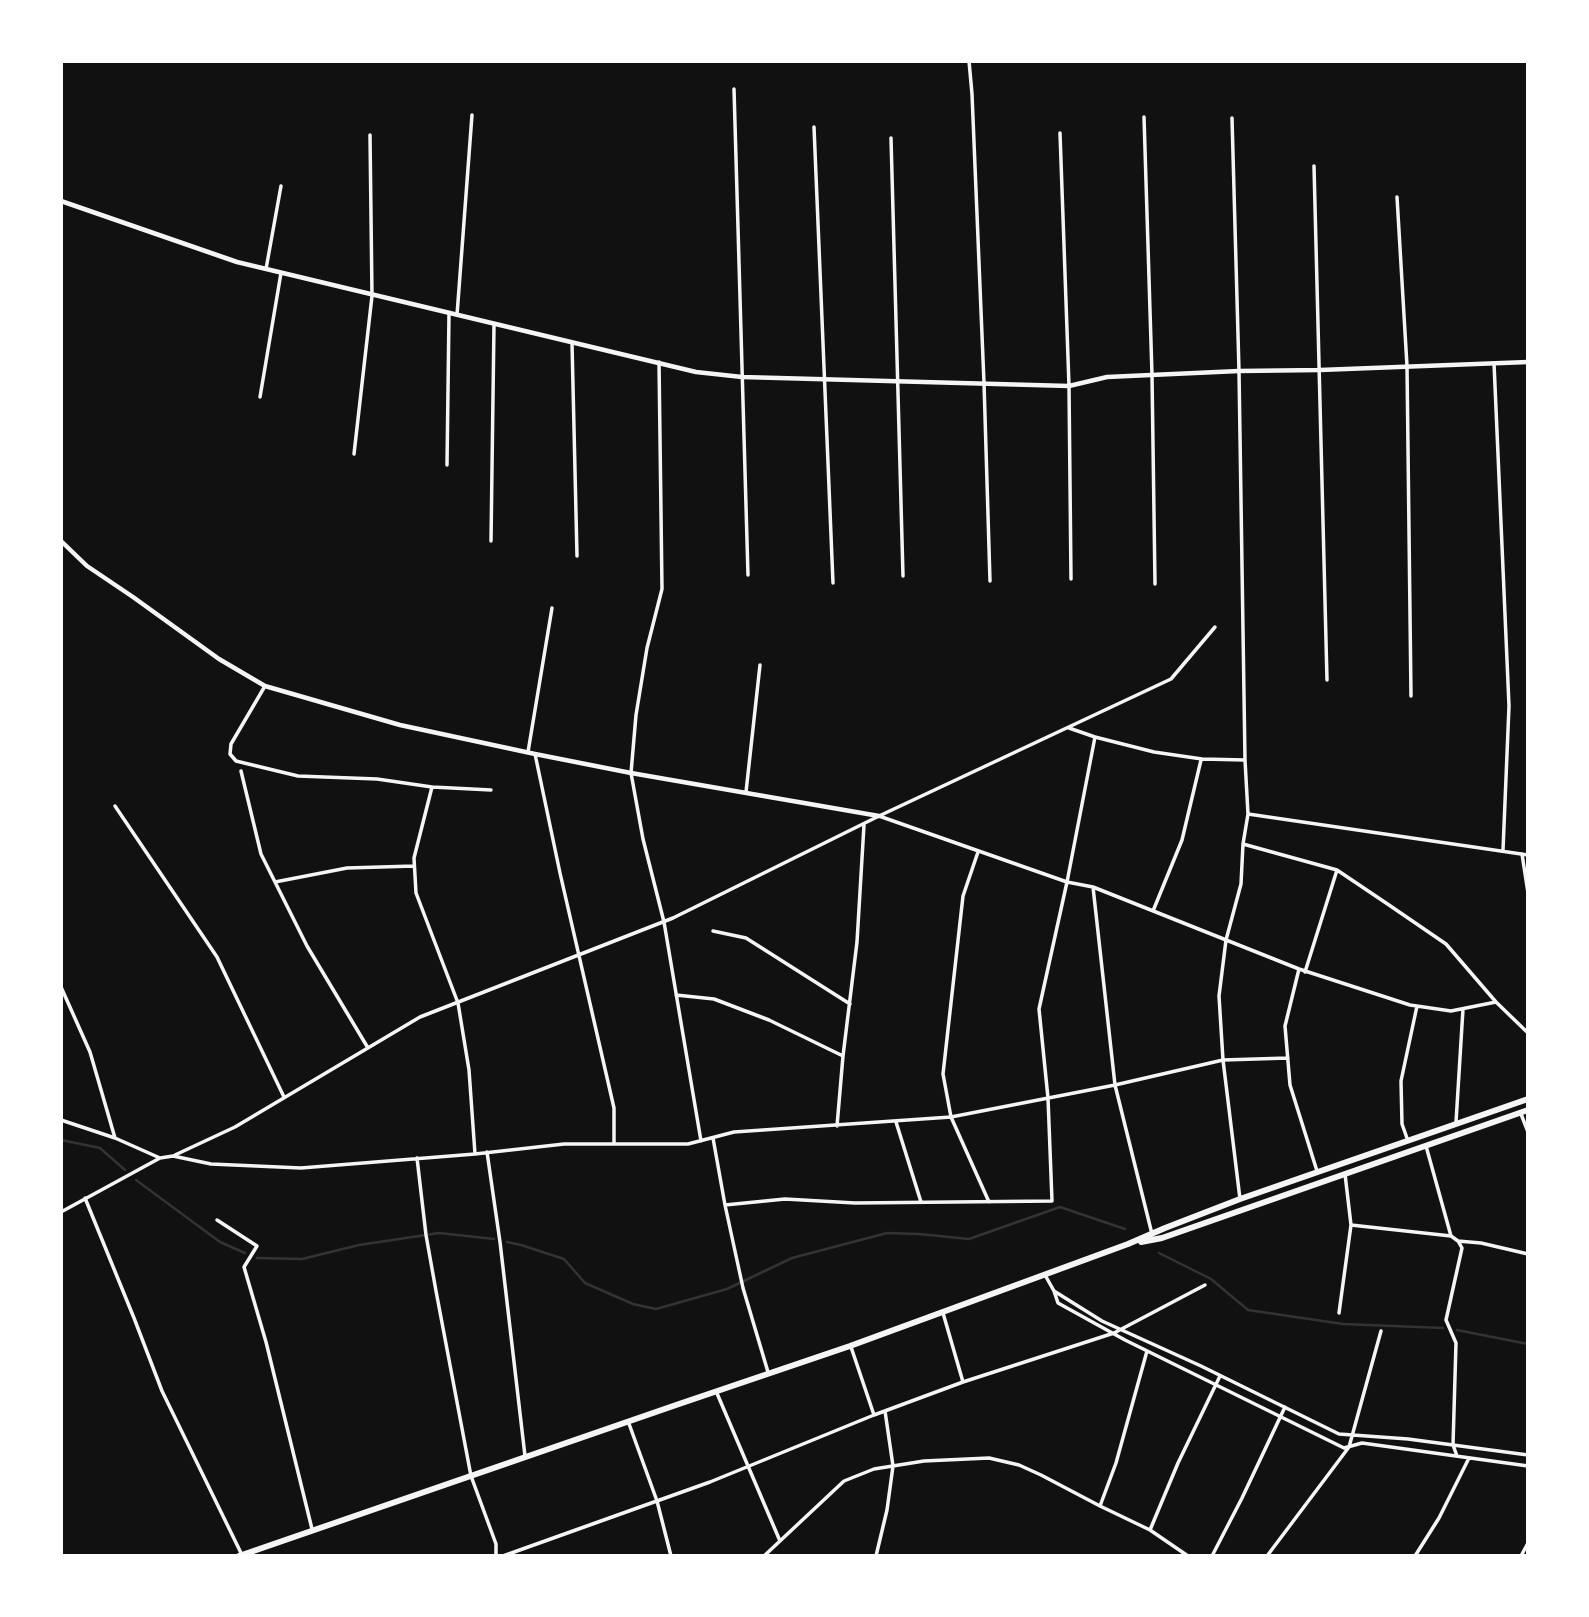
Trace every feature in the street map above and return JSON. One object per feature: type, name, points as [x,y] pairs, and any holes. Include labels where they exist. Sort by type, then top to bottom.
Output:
[{"type":"main road","points":[[241,1555],[850,1346],[1153,1236],[1240,1199],[1528,1099]]},
{"type":"main road","points":[[1153,1236],[1175,1233],[1524,1111]]},
{"type":"street","points":[[969,61],[990,581]]},
{"type":"street","points":[[734,89],[748,575]]},
{"type":"street","points":[[457,316],[472,115]]},
{"type":"street","points":[[1144,117],[1155,583]]},
{"type":"street","points":[[1232,118],[1248,814],[1241,884],[1226,940],[1219,996],[1223,1060],[1240,1199]]},
{"type":"street","points":[[814,127],[833,583]]},
{"type":"street","points":[[1060,133],[1069,386],[1071,579]]},
{"type":"street","points":[[354,454],[372,296],[370,135]]},
{"type":"street","points":[[891,138],[903,576]]},
{"type":"street","points":[[1314,166],[1327,680]]},
{"type":"street","points":[[266,270],[281,186]]},
{"type":"street","points":[[1397,197],[1407,366],[1411,696]]},
{"type":"street","points":[[61,201],[266,270],[696,372],[742,377],[1069,386],[1107,377],[1528,362]]},
{"type":"street","points":[[260,397],[281,273]]},
{"type":"street","points":[[447,465],[449,314]]},
{"type":"street","points":[[491,541],[494,324]]},
{"type":"street","points":[[572,343],[577,556]]},
{"type":"street","points":[[659,362],[662,589],[647,648],[636,715],[631,773],[643,839],[664,922],[701,1141]]},
{"type":"street","points":[[1494,362],[1509,706],[1503,850]]},
{"type":"street","points":[[61,541],[87,566],[219,659],[265,686],[400,725],[535,754],[879,816],[1067,882],[1093,887],[1305,972],[1417,1006],[1451,1012],[1496,1002]]},
{"type":"street","points":[[528,752],[552,608]]},
{"type":"street","points":[[61,1212],[160,1158],[173,1156],[235,1127],[420,1017],[664,922],[864,823],[1171,679],[1215,627]]},
{"type":"street","points":[[746,793],[760,666]]},
{"type":"street","points":[[265,686],[231,744],[230,754],[236,761],[298,776],[377,779],[432,787],[491,790]]},
{"type":"street","points":[[1069,727],[1095,737],[1154,752],[1202,760],[1245,760]]},
{"type":"street","points":[[725,1205],[785,1199],[855,1203],[1052,1201],[1048,1098],[1039,1009],[1095,737]]},
{"type":"street","points":[[535,754],[614,1108],[614,1144]]},
{"type":"street","points":[[1153,911],[1182,840],[1202,760]]},
{"type":"street","points":[[242,771],[261,854],[307,946],[368,1048]]},
{"type":"street","points":[[432,787],[414,858],[416,893],[458,1003],[469,1070],[475,1154]]},
{"type":"street","points":[[115,806],[217,957],[284,1098]]},
{"type":"street","points":[[1248,814],[1525,854],[1528,892]]},
{"type":"street","points":[[837,1126],[858,942],[864,823]]},
{"type":"street","points":[[1243,844],[1337,870],[1446,944],[1496,1002],[1528,1033]]},
{"type":"street","points":[[978,852],[963,896],[943,1073],[951,1117],[989,1202]]},
{"type":"street","points":[[275,882],[347,868],[414,866]]},
{"type":"street","points":[[1305,972],[1337,870]]},
{"type":"street","points":[[1093,887],[1115,1085],[1153,1236]]},
{"type":"street","points":[[713,931],[747,938],[850,1004]]},
{"type":"street","points":[[1299,969],[1285,1026],[1290,1085],[1318,1173]]},
{"type":"street","points":[[61,987],[90,1052],[115,1138]]},
{"type":"street","points":[[677,995],[714,999],[769,1020],[844,1056]]},
{"type":"street","points":[[1408,1141],[1402,1124],[1401,1082],[1417,1006]]},
{"type":"street","points":[[1456,1124],[1463,1009]]},
{"type":"street","points":[[173,1156],[211,1164],[301,1168],[564,1144],[688,1144],[734,1132],[951,1117],[1115,1085],[1223,1060],[1288,1059]]},
{"type":"street","points":[[1524,1111],[1528,1132]]},
{"type":"street","points":[[61,1121],[115,1138],[160,1158]]},
{"type":"street","points":[[896,1122],[921,1202]]},
{"type":"street","points":[[713,1138],[743,1288],[768,1374]]},
{"type":"street","points":[[1426,1146],[1451,1236]]},
{"type":"street","points":[[487,1152],[526,1457]]},
{"type":"street","points":[[417,1158],[428,1246],[471,1476],[496,1544],[496,1556]]},
{"type":"street","points":[[1339,1313],[1351,1225],[1345,1174]]},
{"type":"street","points":[[84,1198],[162,1391],[241,1555]]},
{"type":"street","points":[[217,1220],[257,1246],[244,1267],[266,1342],[313,1531]]},
{"type":"street","points":[[1351,1225],[1451,1236],[1462,1248],[1446,1320],[1456,1343],[1453,1445],[1457,1456]]},
{"type":"street","points":[[1458,1241],[1527,1253]]},
{"type":"street","points":[[1045,1275],[1058,1303],[1344,1448],[1362,1443],[1528,1466]]},
{"type":"street","points":[[503,1556],[710,1482],[963,1382],[1114,1333],[1205,1285]]},
{"type":"street","points":[[1054,1291],[1102,1321],[1339,1434],[1408,1439],[1528,1455]]},
{"type":"street","points":[[943,1313],[963,1382]]},
{"type":"street","points":[[1267,1556],[1349,1447],[1381,1331]]},
{"type":"street","points":[[850,1346],[874,1415]]},
{"type":"street","points":[[1100,1506],[1116,1463],[1147,1350]]},
{"type":"street","points":[[1150,1530],[1178,1463],[1220,1376]]},
{"type":"street","points":[[716,1391],[780,1541]]},
{"type":"street","points":[[1212,1556],[1285,1407]]},
{"type":"street","points":[[876,1556],[887,1510],[893,1466],[885,1411]]},
{"type":"street","points":[[628,1421],[657,1501],[671,1556]]},
{"type":"street","points":[[764,1556],[844,1481],[874,1469],[924,1461],[989,1458],[1019,1465],[1041,1475],[1150,1530],[1188,1556]]},
{"type":"street","points":[[1415,1556],[1469,1458]]},
{"type":"street","points":[[1521,1556],[1528,1543]]},
{"type":"waterway","points":[[61,1140],[100,1148],[125,1170]]},
{"type":"waterway","points":[[136,1180],[220,1242],[245,1253]]},
{"type":"waterway","points":[[507,1242],[564,1259],[585,1283],[633,1304],[656,1309],[727,1289],[792,1258],[887,1233],[969,1239],[1060,1207],[1125,1229]]},
{"type":"waterway","points":[[257,1258],[302,1259],[359,1245],[439,1233],[494,1239]]},
{"type":"waterway","points":[[1159,1253],[1211,1279],[1248,1310],[1343,1324],[1443,1328]]},
{"type":"waterway","points":[[1457,1330],[1528,1344]]}]
